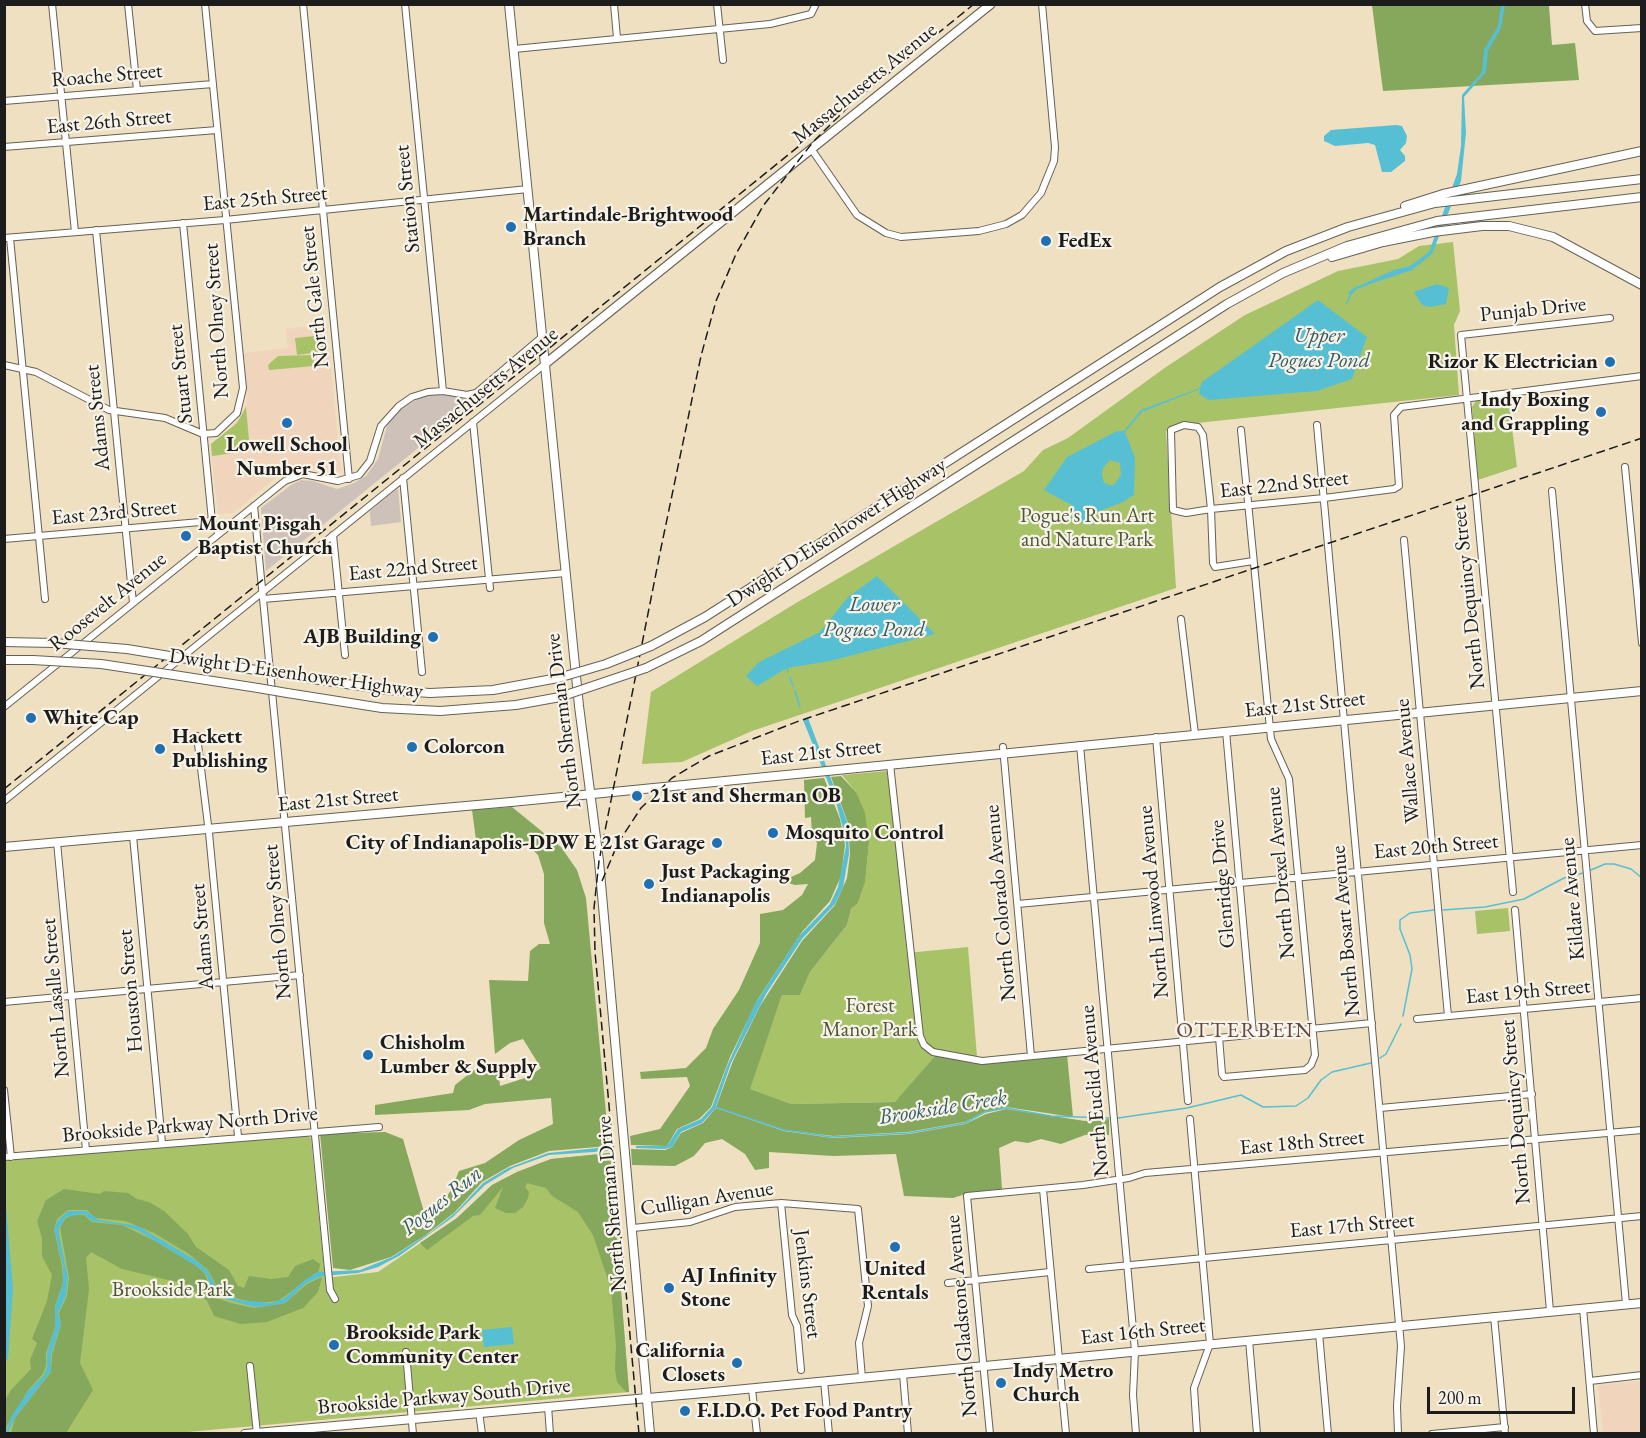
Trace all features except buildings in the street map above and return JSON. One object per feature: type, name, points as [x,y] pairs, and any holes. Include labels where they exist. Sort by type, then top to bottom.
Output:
[{"type":"highway","points":[[1436,199],[1474,187],[1641,152]]},
{"type":"highway","points":[[1436,199],[1641,179]]},
{"type":"highway","name":"Dwight D Eisenhower Highway","points":[[4,660],[101,664],[382,708],[434,711],[497,708],[560,697],[646,668],[702,641],[1227,304],[1283,273],[1347,246],[1427,223],[1462,216],[1641,197]]},
{"type":"highway","name":"Dwight D Eisenhower Highway","points":[[5,642],[54,643],[127,649],[377,689],[430,693],[501,689],[558,678],[606,664],[651,646],[705,617],[1229,282],[1286,251],[1359,223],[1436,199]]},
{"type":"highway","points":[[1283,273],[1371,245],[1457,228],[1497,225],[1537,232],[1570,246],[1641,285]]},
{"type":"main road","name":"North Sherman Drive","points":[[509,4],[566,573],[591,794],[633,1228],[650,1434]]},
{"type":"main road","name":"Massachusetts Avenue","points":[[545,364],[991,4]]},
{"type":"main road","name":"East 21st Street","points":[[4,847],[591,794],[890,764],[1003,750],[1080,745],[1641,691]]},
{"type":"main road","name":"East 16th Street","points":[[647,1398],[1641,1303]]},
{"type":"main road","name":"Brookside Parkway South Drive","points":[[244,1434],[647,1398]]},
{"type":"street","points":[[52,4],[75,232]]},
{"type":"street","points":[[128,4],[137,90]]},
{"type":"street","name":"North Olney Street","points":[[203,435],[216,433],[232,420],[240,406],[243,394],[205,4]]},
{"type":"street","name":"North Gale Street","points":[[303,4],[350,479]]},
{"type":"street","name":"Station Street","points":[[405,4],[443,391]]},
{"type":"street","points":[[614,4],[618,38]]},
{"type":"street","points":[[717,4],[723,60]]},
{"type":"street","points":[[1585,4],[1587,20],[1591,27],[1600,32],[1641,28]]},
{"type":"street","points":[[812,150],[857,215],[886,233],[901,237],[991,228],[1006,224],[1023,214],[1041,193],[1050,177],[1054,161],[1054,130],[1042,5]]},
{"type":"street","points":[[514,49],[770,24],[807,16],[815,8]]},
{"type":"street","name":"Roache Street","points":[[4,101],[213,84]]},
{"type":"street","name":"East 26th Street","points":[[4,147],[217,130]]},
{"type":"street","name":"East 25th Street","points":[[7,238],[225,220],[528,189]]},
{"type":"street","name":"Stuart Street","points":[[183,223],[212,521]]},
{"type":"street","name":"Adams Street","points":[[96,230],[133,603]]},
{"type":"street","points":[[7,238],[45,599]]},
{"type":"street","name":"Punjab Drive","points":[[1461,335],[1610,318]]},
{"type":"street","name":"North Dequincy Street","points":[[1461,335],[1513,892]]},
{"type":"street","points":[[350,479],[367,467],[381,426],[399,406],[417,394],[443,391],[470,395],[494,379],[542,337]]},
{"type":"street","name":"Massachusetts Avenue","points":[[4,801],[263,596],[333,535],[545,364]]},
{"type":"street","points":[[4,365],[36,372],[114,412],[165,418],[203,435]]},
{"type":"street","points":[[1467,398],[1641,376]]},
{"type":"street","name":"East 22nd Street","points":[[1211,509],[1203,435],[1198,427],[1184,425],[1171,430],[1173,510],[1186,513],[1394,489],[1399,486],[1394,422],[1397,410],[1467,398]]},
{"type":"street","points":[[473,422],[490,588]]},
{"type":"street","name":"North Bosart Avenue","points":[[1317,425],[1399,1325],[1401,1360],[1397,1406],[1398,1434]]},
{"type":"street","name":"North Drexel Avenue","points":[[1219,1037],[1222,1074],[1228,1078],[1305,1070],[1311,1065],[1315,1055],[1289,776],[1272,746],[1269,727],[1241,430]]},
{"type":"street","points":[[1625,466],[1641,643]]},
{"type":"street","name":"Roosevelt Avenue","points":[[4,707],[285,481],[299,474],[312,474],[334,481],[350,479]]},
{"type":"street","points":[[403,478],[422,672]]},
{"type":"street","name":"Kildare Avenue","points":[[1552,491],[1626,1304]]},
{"type":"street","name":"North Olney Street","points":[[254,506],[327,1265],[331,1293],[335,1299]]},
{"type":"street","points":[[1211,509],[1215,567],[1253,561]]},
{"type":"street","points":[[212,521],[219,534]]},
{"type":"street","name":"East 23rd Street","points":[[4,539],[212,521]]},
{"type":"street","points":[[333,535],[345,655]]},
{"type":"street","name":"Wallace Avenue","points":[[1404,540],[1448,1016]]},
{"type":"street","name":"East 22nd Street","points":[[263,596],[566,573]]},
{"type":"street","points":[[1181,619],[1195,734]]},
{"type":"street","name":"Glenridge Drive","points":[[1226,731],[1253,1034]]},
{"type":"street","name":"Adams Street","points":[[196,736],[208,829],[238,1136]]},
{"type":"street","name":"North Linwood Avenue","points":[[1156,737],[1188,1101]]},
{"type":"street","name":"North Euclid Avenue","points":[[1080,745],[1135,1351],[1133,1395],[1137,1434]]},
{"type":"street","name":"North Colorado Avenue","points":[[1003,750],[1031,1056]]},
{"type":"street","points":[[890,764],[920,1036],[927,1048],[935,1053],[982,1061],[1372,1023]]},
{"type":"street","name":"Houston Street","points":[[133,836],[162,1143]]},
{"type":"street","name":"North Lasalle Street","points":[[57,842],[86,1150]]},
{"type":"street","name":"East 20th Street","points":[[1018,904],[1641,845]]},
{"type":"street","name":"North Dequincy Street","points":[[1515,910],[1550,1311]]},
{"type":"street","points":[[4,1002],[300,975]]},
{"type":"street","name":"East 19th Street","points":[[1417,1019],[1641,998]]},
{"type":"street","points":[[4,1090],[8,1157]]},
{"type":"street","points":[[1380,1108],[1532,1094]]},
{"type":"street","points":[[1190,1119],[1210,1344],[1194,1388],[1197,1434]]},
{"type":"street","name":"Brookside Parkway North Drive","points":[[8,1157],[238,1136],[379,1127]]},
{"type":"street","name":"East 18th Street","points":[[967,1196],[1119,1180],[1145,1173],[1641,1130]]},
{"type":"street","points":[[1043,1189],[1066,1434]]},
{"type":"street","name":"North Gladstone Avenue","points":[[967,1196],[990,1434]]},
{"type":"street","name":"Culligan Avenue","points":[[633,1228],[686,1223],[735,1207],[781,1203],[858,1209],[868,1306],[859,1342],[862,1378]]},
{"type":"street","name":"Jenkins Street","points":[[781,1203],[792,1315],[797,1326],[801,1370]]},
{"type":"street","name":"East 17th Street","points":[[1089,1269],[1641,1216]]},
{"type":"street","points":[[948,1283],[1050,1272]]},
{"type":"street","points":[[1582,1308],[1594,1434]]},
{"type":"street","points":[[1432,1434],[1505,1430],[1494,1316]]},
{"type":"street","points":[[1319,1333],[1328,1434]]},
{"type":"street","points":[[1249,1340],[1257,1434]]},
{"type":"street","points":[[406,1352],[413,1434]]},
{"type":"street","points":[[250,1366],[257,1433]]},
{"type":"street","points":[[903,1374],[908,1434]]},
{"type":"street","points":[[1590,1381],[1641,1375]]},
{"type":"street","points":[[824,1382],[829,1434]]},
{"type":"street","points":[[753,1389],[757,1434]]},
{"type":"street","points":[[548,1406],[550,1434]]},
{"type":"street","points":[[480,1412],[482,1434]]},
{"type":"street","points":[[343,1424],[344,1434]]},
{"type":"shaded area","name":"Lowell School Number 51","points":[[327,324],[341,471],[329,472],[313,466],[291,469],[273,480],[233,513],[218,514],[210,444],[232,428],[246,405],[244,353],[288,348],[286,329]]},
{"type":"shaded area","points":[[438,393],[465,399],[480,398],[266,571],[261,508],[301,480],[313,481],[337,489],[366,476],[378,459],[387,426],[397,411],[425,395]]},
{"type":"shaded area","points":[[398,488],[401,522],[371,526],[370,511]]},
{"type":"shaded area","points":[[1641,1381],[1641,1433],[1603,1433],[1598,1385]]},
{"type":"green space","points":[[1372,5],[1569,5],[1549,6],[1552,45],[1575,43],[1579,80],[1383,91]]},
{"type":"green space","name":"Pogue's Run Art and Nature Park","points":[[1453,242],[1460,311],[1454,325],[1459,395],[1188,424],[1166,431],[1176,588],[752,731],[682,762],[642,764],[651,692],[796,603],[1024,471],[1043,450],[1068,438],[1166,367],[1245,315],[1338,271],[1398,259],[1419,246]]},
{"type":"green space","points":[[324,335],[328,351],[297,355],[295,338]]},
{"type":"green space","points":[[313,355],[314,366],[269,370],[268,365],[278,356]]},
{"type":"green space","points":[[1508,396],[1517,467],[1478,480],[1472,407],[1477,399]]},
{"type":"green space","points":[[246,407],[250,451],[212,456],[211,444],[237,423]]},
{"type":"green space","name":"Forest Manor Park","points":[[888,771],[907,953],[968,947],[977,1057],[917,1080],[895,1102],[791,1104],[749,1089],[782,995],[800,995],[810,972],[847,925],[851,909],[858,903],[865,881],[869,843],[856,792],[842,775]]},
{"type":"green space","points":[[841,776],[856,792],[865,813],[869,843],[865,882],[858,903],[851,909],[847,925],[810,972],[800,995],[782,995],[750,1089],[791,1104],[895,1102],[937,1054],[978,1062],[1067,1054],[1073,1117],[1006,1107],[984,1112],[965,1122],[908,1132],[833,1136],[785,1130],[716,1107],[733,1061],[760,1006],[802,941],[835,905],[847,878],[850,854],[848,823],[831,777]]},
{"type":"green space","points":[[824,778],[840,819],[845,845],[841,876],[830,901],[802,932],[758,999],[730,1057],[711,1107],[699,1119],[677,1129],[667,1146],[631,1145],[630,1136],[660,1129],[690,1086],[687,1077],[641,1079],[640,1072],[686,1068],[706,1048],[713,1029],[739,990],[760,943],[760,914],[783,910],[802,895],[808,884],[795,885],[782,881],[800,873],[815,860],[817,843],[812,835],[811,817],[805,818],[804,780]]},
{"type":"green space","points":[[512,807],[561,847],[577,870],[586,898],[609,1146],[549,1151],[510,1166],[482,1182],[455,1212],[426,1235],[391,1257],[350,1270],[333,1268],[320,1134],[385,1132],[403,1139],[426,1219],[437,1211],[451,1190],[459,1171],[485,1163],[519,1140],[553,1124],[551,1098],[485,1104],[469,1110],[375,1115],[375,1105],[453,1093],[455,1085],[478,1067],[498,1066],[500,1086],[528,1077],[541,1068],[523,1039],[510,1043],[495,1054],[489,980],[528,981],[530,951],[539,944],[550,944],[544,923],[544,874],[538,855],[526,844],[510,838],[476,840],[472,810]]},
{"type":"green space","points":[[1508,908],[1510,931],[1477,934],[1475,911]]},
{"type":"green space","points":[[716,1108],[784,1131],[833,1138],[909,1134],[965,1124],[986,1114],[1006,1109],[1085,1121],[1109,1119],[1109,1135],[1085,1135],[1061,1144],[1041,1139],[1028,1143],[1015,1141],[999,1148],[1002,1189],[972,1192],[953,1198],[904,1196],[896,1154],[833,1156],[769,1152],[769,1168],[755,1170],[745,1154],[722,1139],[705,1143],[694,1156],[675,1166],[632,1165],[631,1149],[665,1150],[672,1147],[681,1133],[703,1123]]},
{"type":"green space","name":"Brookside Park","points":[[304,1134],[311,1138],[325,1278],[378,1272],[457,1218],[492,1185],[517,1172],[551,1159],[610,1153],[629,1392],[177,1433],[5,1434],[5,1161]]},
{"type":"green space","points":[[610,1153],[629,1392],[626,1392],[617,1382],[611,1289],[593,1235],[578,1212],[552,1196],[546,1188],[527,1183],[525,1187],[529,1192],[528,1198],[523,1207],[515,1213],[506,1213],[495,1208],[503,1187],[480,1215],[473,1216],[427,1250],[420,1243],[457,1218],[492,1185],[517,1172],[551,1159]]},
{"type":"green space","points":[[64,1189],[100,1194],[104,1191],[128,1193],[137,1199],[149,1202],[164,1211],[188,1234],[196,1247],[229,1270],[238,1286],[244,1288],[249,1276],[271,1279],[288,1277],[295,1266],[313,1259],[320,1264],[319,1271],[278,1301],[257,1303],[239,1299],[220,1292],[208,1270],[189,1254],[154,1233],[125,1221],[95,1218],[87,1210],[68,1210],[57,1219],[54,1229],[62,1266],[63,1283],[55,1306],[55,1327],[46,1353],[46,1365],[43,1374],[29,1389],[5,1429],[5,1400],[11,1390],[31,1369],[30,1360],[37,1343],[32,1339],[47,1301],[52,1275],[42,1256],[42,1238],[37,1221],[46,1200]]},
{"type":"green space","points":[[73,1215],[84,1215],[92,1222],[122,1225],[155,1241],[198,1267],[205,1274],[214,1297],[231,1303],[254,1308],[285,1303],[307,1284],[322,1277],[318,1292],[303,1308],[267,1322],[241,1324],[214,1316],[207,1301],[185,1284],[122,1269],[91,1252],[86,1258],[89,1289],[80,1363],[93,1390],[66,1433],[11,1433],[15,1418],[51,1372],[52,1355],[61,1325],[59,1313],[67,1296],[69,1278],[60,1227],[66,1218]]},
{"type":"water","points":[[1501,5],[1505,5],[1501,28],[1488,51],[1486,72],[1464,97],[1466,133],[1461,181],[1432,254],[1412,270],[1357,289],[1351,295],[1348,293],[1352,289],[1394,270],[1410,266],[1429,252],[1457,174],[1461,146],[1462,95],[1482,72],[1484,50],[1498,26]]},
{"type":"water","points":[[1402,126],[1407,136],[1406,143],[1400,150],[1405,156],[1405,161],[1391,172],[1382,172],[1375,145],[1368,143],[1335,146],[1324,141],[1324,136],[1331,130]]},
{"type":"water","points":[[1437,284],[1449,288],[1446,304],[1430,307],[1422,305],[1414,292]]},
{"type":"water","name":"Upper Pogues Pond","points":[[1318,300],[1367,337],[1352,379],[1317,391],[1209,400],[1199,394],[1200,389],[1142,412],[1125,432],[1135,458],[1134,495],[1097,512],[1093,525],[1072,521],[1070,511],[1073,506],[1044,490],[1067,457],[1117,431],[1124,431],[1141,410],[1200,388],[1202,382]],"holes":[[[1110,460],[1120,463],[1121,475],[1113,486],[1104,483],[1103,468]]]},
{"type":"water","name":"Lower Pogues Pond","points":[[877,576],[935,634],[830,661],[787,668],[757,686],[746,676],[759,662],[820,632],[848,597]]},
{"type":"water","points":[[808,718],[848,824],[849,854],[843,887],[835,904],[802,939],[766,994],[731,1063],[715,1109],[702,1123],[681,1132],[672,1147],[665,1149],[636,1148],[636,1146],[667,1146],[678,1129],[701,1119],[712,1107],[727,1066],[755,1004],[799,936],[830,904],[838,887],[846,846],[844,832],[836,802],[803,720]]},
{"type":"water","points":[[608,1147],[608,1151],[549,1155],[513,1168],[485,1185],[453,1217],[399,1256],[378,1267],[358,1273],[322,1276],[306,1283],[285,1303],[269,1306],[254,1307],[215,1296],[206,1274],[198,1267],[137,1230],[122,1225],[92,1221],[84,1214],[66,1217],[59,1228],[59,1234],[68,1278],[66,1296],[58,1313],[61,1324],[51,1355],[51,1371],[15,1418],[8,1433],[5,1434],[12,1415],[29,1390],[44,1375],[47,1366],[47,1353],[55,1327],[55,1307],[63,1284],[63,1266],[54,1229],[58,1220],[68,1211],[86,1211],[99,1220],[138,1226],[197,1261],[208,1271],[219,1292],[239,1300],[271,1303],[283,1299],[318,1272],[360,1270],[392,1257],[431,1232],[456,1212],[483,1183],[508,1168],[548,1153]]},
{"type":"water","points":[[5,1195],[13,1289],[8,1358],[5,1364]]},
{"type":"water","points":[[512,1327],[514,1344],[484,1347],[482,1330]]},
{"type":"waterway","name":"Pogues Run","points":[[1347,303],[1351,293]]},
{"type":"waterway","name":"Pogues Run","points":[[787,668],[788,672]]},
{"type":"waterway","name":"Pogues Run","points":[[790,677],[793,686]]},
{"type":"waterway","name":"Pogues Run","points":[[795,691],[800,707]]},
{"type":"waterway","name":"Brookside Creek","points":[[1591,870],[1605,864],[1614,864],[1631,869],[1642,878]]},
{"type":"waterway","name":"Brookside Creek","points":[[1443,910],[1485,907],[1524,899],[1564,878],[1583,873]]},
{"type":"waterway","name":"Brookside Creek","points":[[1403,1016],[1412,969],[1410,955],[1400,929],[1400,920],[1410,913],[1434,910]]},
{"type":"waterway","name":"Brookside Creek","points":[[1380,1058],[1386,1054],[1401,1024]]},
{"type":"waterway","name":"Brookside Creek","points":[[1118,1118],[1187,1108],[1241,1095],[1263,1107],[1296,1106],[1308,1098],[1321,1080],[1332,1072],[1371,1063]]},
{"type":"waterway","name":"Brookside Creek","points":[[715,1107],[784,1130],[832,1137],[909,1133],[965,1123],[985,1112],[1006,1108],[1051,1116],[1109,1118]]},
{"type":"railway","points":[[842,111],[974,4]]},
{"type":"railway","points":[[639,1434],[595,952],[594,908],[599,861],[701,356],[716,301],[736,254],[763,206],[813,142],[848,107]]},
{"type":"railway","points":[[4,789],[809,138]]},
{"type":"railway","points":[[602,881],[618,843],[641,808],[672,778],[709,756],[799,721],[1642,438]]},
{"type":"place","name":"Martindale-Brightwood Branch","points":[[511,227]]},
{"type":"place","name":"FedEx","points":[[1046,241]]},
{"type":"place","name":"Rizor K Electrician","points":[[1610,362]]},
{"type":"place","name":"Indy Boxing and Grappling","points":[[1601,412]]},
{"type":"place","name":"Lowell School Number 51","points":[[287,423]]},
{"type":"place","name":"Mount Pisgah Baptist Church","points":[[186,536]]},
{"type":"place","name":"AJB Building","points":[[433,637]]},
{"type":"place","name":"White Cap","points":[[31,718]]},
{"type":"place","name":"Colorcon","points":[[412,747]]},
{"type":"place","name":"Hackett Publishing","points":[[160,749]]},
{"type":"place","name":"21st and Sherman OB","points":[[637,796]]},
{"type":"place","name":"Mosquito Control","points":[[773,833]]},
{"type":"place","name":"City of Indianapolis-DPW E 21st Garage","points":[[717,843]]},
{"type":"place","name":"Just Packaging Indianapolis","points":[[649,884]]},
{"type":"place","name":"Chisholm Lumber & Supply","points":[[368,1055]]},
{"type":"place","name":"United Rentals","points":[[895,1247]]},
{"type":"place","name":"AJ Infinity Stone","points":[[669,1288]]},
{"type":"place","name":"Brookside Park Community Center","points":[[334,1345]]},
{"type":"place","name":"California Closets","points":[[737,1363]]},
{"type":"place","name":"Indy Metro Church","points":[[1001,1383]]},
{"type":"place","name":"F.I.D.O. Pet Food Pantry","points":[[685,1411]]},
{"type":"district","name":"OTTERBEIN","points":[[1245,1031]]}]
